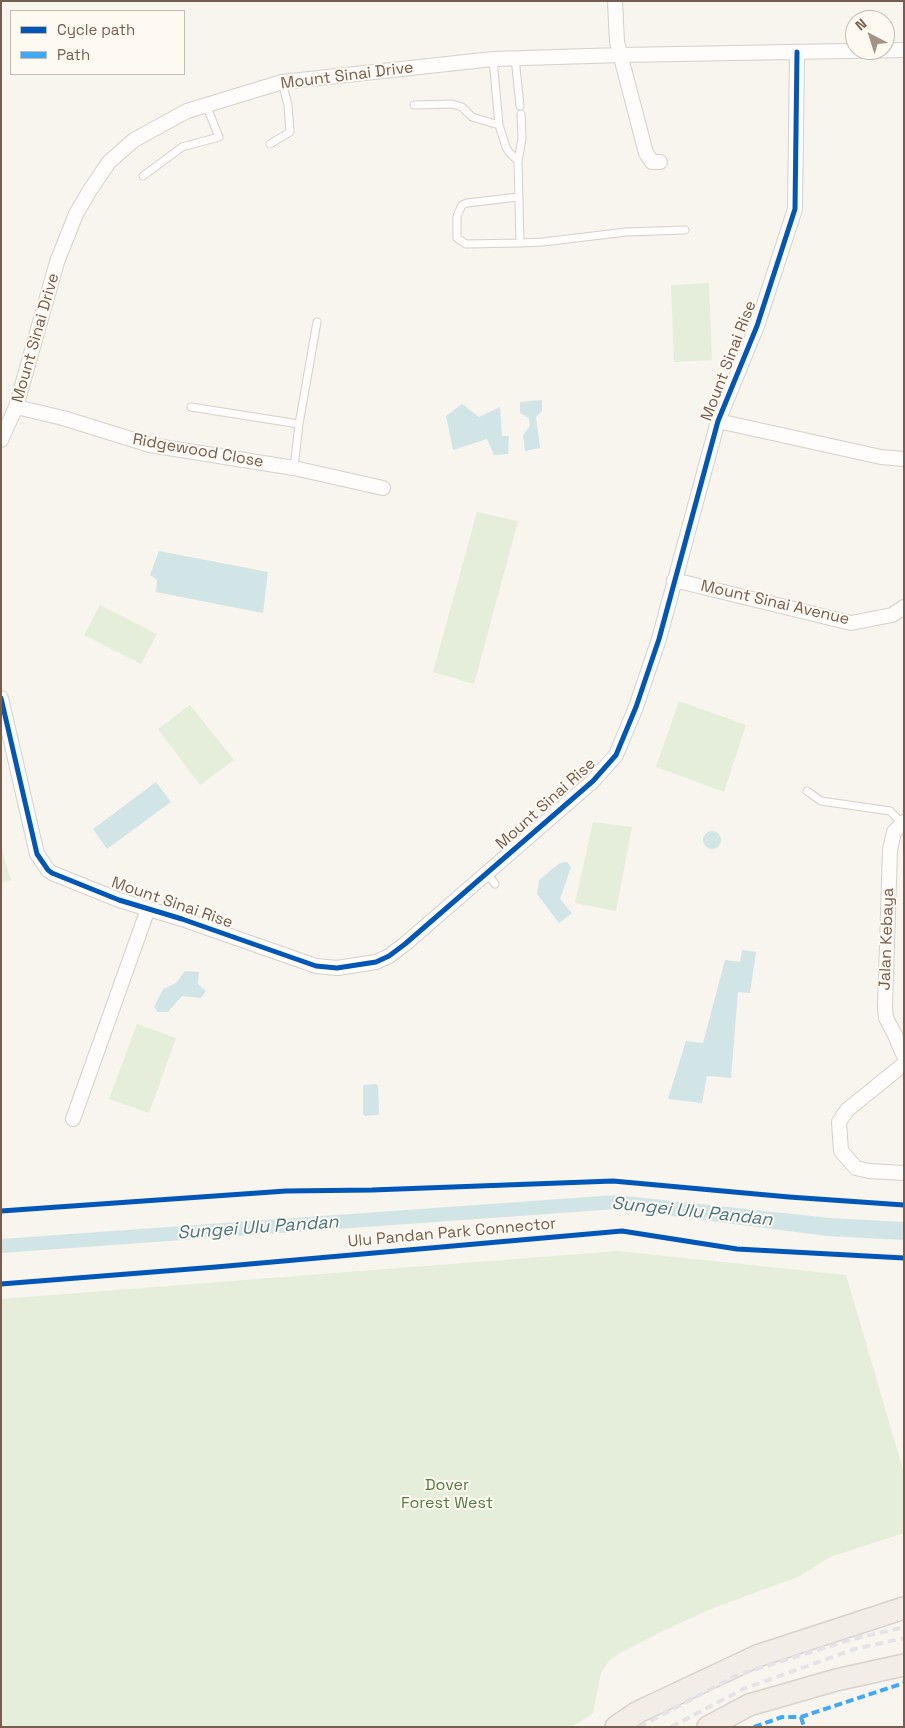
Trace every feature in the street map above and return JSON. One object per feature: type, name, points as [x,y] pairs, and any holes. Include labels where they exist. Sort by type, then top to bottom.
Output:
[{"type":"main road","points":[[616,1727],[638,1712],[757,1656],[904,1608]]},
{"type":"main road","points":[[708,1727],[749,1705],[836,1680],[904,1665]]},
{"type":"street","points":[[615,1],[617,42],[646,153],[652,162],[660,162]]},
{"type":"street","name":"Mount Sinai Drive","points":[[1,440],[16,407],[57,262],[76,214],[109,162],[134,140],[187,111],[282,82],[492,59],[904,50]]},
{"type":"street","name":"Mount Sinai Rise","points":[[1,698],[3,717],[37,854],[48,870],[119,900],[182,919],[316,966],[337,968],[376,962],[389,956],[491,878],[593,781],[616,755],[636,707],[659,639],[718,421],[756,326],[795,209],[797,52]]},
{"type":"street","name":"Ridgewood Close","points":[[16,407],[63,418],[150,445],[294,468],[383,488]]},
{"type":"street","name":"Mount Sinai Rise","points":[[718,421],[881,457],[904,459]]},
{"type":"street","name":"Mount Sinai Avenue","points":[[674,580],[851,623],[892,615],[904,607]]},
{"type":"street","name":"Jalan Kebaya","points":[[903,823],[894,832],[890,850],[885,1007],[886,1018],[904,1056]]},
{"type":"street","name":"Mount Sinai Rise","points":[[73,1119],[148,909]]},
{"type":"street","points":[[904,1064],[847,1110],[839,1122],[841,1151],[856,1168],[868,1171],[904,1173]]},
{"type":"lane","points":[[515,58],[520,106]]},
{"type":"lane","points":[[492,59],[499,125],[506,147],[518,161]]},
{"type":"lane","points":[[270,144],[290,132],[288,105],[282,82]]},
{"type":"lane","points":[[414,105],[452,104],[462,107],[472,117],[499,125]]},
{"type":"lane","points":[[143,176],[182,147],[219,137],[206,105]]},
{"type":"lane","points":[[520,243],[518,161],[522,139],[521,114]]},
{"type":"lane","points":[[518,197],[462,205],[457,216],[455,231],[457,238],[466,244],[520,243],[626,232],[685,230]]},
{"type":"lane","points":[[294,468],[299,424],[317,322]]},
{"type":"lane","points":[[190,407],[299,424]]},
{"type":"lane","points":[[807,791],[822,801],[890,811],[903,823]]},
{"type":"green space","points":[[709,283],[712,360],[674,362],[671,285]]},
{"type":"green space","points":[[477,512],[518,521],[474,684],[433,672]]},
{"type":"green space","points":[[100,605],[157,634],[141,664],[84,635]]},
{"type":"green space","points":[[679,701],[746,725],[724,792],[656,767]]},
{"type":"green space","points":[[190,705],[234,760],[200,785],[158,729]]},
{"type":"green space","points":[[593,822],[632,827],[616,911],[575,903]]},
{"type":"green space","points":[[1,847],[11,880],[1,883]]},
{"type":"green space","points":[[137,1024],[176,1038],[149,1113],[109,1099]]},
{"type":"green space","name":"Dover Forest West","points":[[618,1251],[846,1275],[904,1473],[904,1533],[830,1557],[800,1576],[711,1609],[618,1654],[609,1661],[601,1673],[593,1713],[572,1727],[1,1727],[1,1299]]},
{"type":"water","points":[[542,400],[542,411],[536,417],[540,448],[525,451],[523,435],[530,426],[529,418],[520,413],[520,402]]},
{"type":"water","points":[[462,404],[479,417],[500,407],[502,436],[509,436],[508,454],[494,455],[487,439],[453,450],[446,416]]},
{"type":"water","points":[[159,551],[268,572],[263,613],[156,592],[157,580],[150,575]]},
{"type":"water","points":[[156,782],[171,802],[107,849],[93,829]]},
{"type":"water","points":[[708,831],[716,831],[721,836],[719,847],[708,849],[703,844],[703,836]]},
{"type":"water","points":[[567,862],[571,867],[560,899],[572,913],[559,923],[537,894],[539,880],[560,863]]},
{"type":"water","points":[[742,950],[756,952],[750,993],[738,992],[731,1078],[707,1076],[702,1103],[668,1099],[686,1041],[703,1043],[725,960],[740,962]]},
{"type":"water","points":[[185,971],[199,972],[198,984],[206,991],[201,998],[182,996],[168,1012],[158,1012],[154,1007],[163,989],[176,983]]},
{"type":"water","points":[[376,1084],[378,1086],[379,1114],[365,1116],[363,1114],[363,1087],[364,1085]]},
{"type":"water","name":"Sungei Ulu Pandan","points":[[616,1195],[830,1218],[904,1222],[904,1240],[827,1236],[617,1209],[1,1253],[1,1239]]},
{"type":"railway","points":[[639,1727],[737,1675],[853,1639],[904,1627]]},
{"type":"railway","points":[[671,1727],[743,1689],[855,1649],[904,1638]]},
{"type":"marked path","points":[[754,1727],[782,1717],[801,1717],[904,1683]]},
{"type":"marked path","points":[[801,1717],[804,1727]]},
{"type":"cycle path","points":[[1,698],[37,854],[52,873],[119,900],[182,919],[316,966],[337,968],[376,962],[389,956],[405,944],[593,781],[616,755],[636,707],[659,639],[718,421],[757,326],[795,209],[797,52]]},
{"type":"cycle path","points":[[1,1211],[286,1191],[372,1190],[613,1181],[904,1205]]},
{"type":"cycle path","name":"Ulu Pandan Park Connector","points":[[1,1284],[622,1231],[737,1249],[904,1258]]}]
